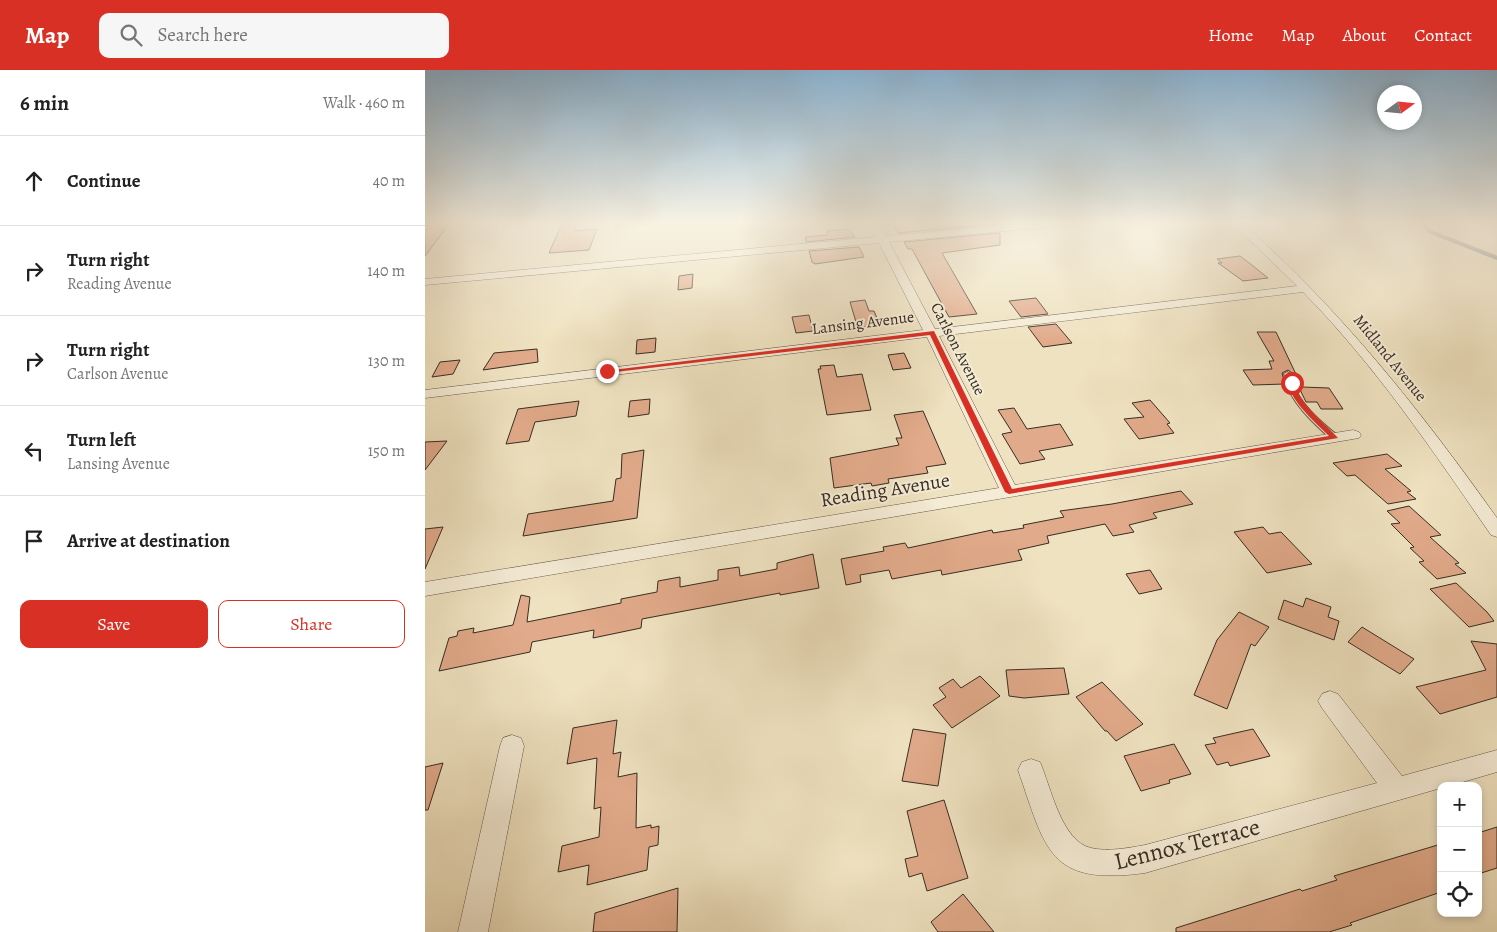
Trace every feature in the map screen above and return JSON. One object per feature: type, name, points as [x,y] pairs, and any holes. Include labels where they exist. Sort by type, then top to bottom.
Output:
[{"type":"street","points":[[425,282],[625,263]]},
{"type":"street","name":"Carlson Avenue","points":[[895,263],[1009,492]]},
{"type":"street","name":"Midland Avenue","points":[[1280,263],[1306,288],[1343,329],[1423,426],[1497,531]]},
{"type":"street","name":"Lansing Avenue","points":[[425,394],[1306,288]]},
{"type":"street","name":"Reading Avenue","points":[[425,589],[1353,435]]},
{"type":"street","points":[[1330,701],[1396,788]]},
{"type":"street","points":[[473,932],[512,746]]},
{"type":"street","name":"Lennox Terrace","points":[[1031,770],[1057,840],[1069,854],[1083,861],[1101,865],[1145,858],[1497,761]]},
{"type":"lane","points":[[1287,374],[1302,403],[1335,438]]},
{"type":"building","points":[[920,263],[948,263],[977,314],[949,317]]},
{"type":"building","points":[[1218,263],[1249,263],[1268,278],[1243,281]]},
{"type":"building","points":[[693,274],[692,288],[678,290],[679,276]]},
{"type":"building","points":[[1036,298],[1048,314],[1021,317],[1009,301]]},
{"type":"building","points":[[865,300],[869,311],[874,311],[880,325],[862,327],[860,322],[856,322],[850,302]]},
{"type":"building","points":[[809,315],[813,331],[796,333],[792,317]]},
{"type":"building","points":[[1056,324],[1072,343],[1043,347],[1028,327]]},
{"type":"building","points":[[1257,332],[1276,332],[1302,387],[1329,388],[1343,409],[1321,409],[1317,402],[1306,402],[1292,373],[1288,370],[1282,373],[1285,384],[1253,385],[1243,370],[1272,369],[1269,361],[1274,361]]},
{"type":"building","points":[[656,338],[655,352],[636,354],[637,340]]},
{"type":"building","points":[[537,349],[538,362],[483,370],[494,353]]},
{"type":"building","points":[[904,353],[911,368],[893,370],[888,355]]},
{"type":"building","points":[[460,360],[453,374],[432,377],[440,362]]},
{"type":"building","points":[[834,365],[837,377],[862,374],[871,410],[827,415],[818,369],[821,369],[820,366]]},
{"type":"building","points":[[650,399],[649,414],[628,417],[630,401]]},
{"type":"building","points":[[1150,400],[1170,423],[1167,424],[1174,433],[1139,439],[1124,419],[1144,417],[1132,403]]},
{"type":"building","points":[[579,401],[576,416],[535,422],[529,441],[506,444],[518,409]]},
{"type":"building","points":[[1014,408],[1027,429],[1060,424],[1073,445],[1039,451],[1045,459],[1020,464],[1002,434],[1012,432],[998,410]]},
{"type":"building","points":[[923,411],[946,464],[926,467],[928,473],[888,479],[889,483],[872,486],[871,483],[834,488],[830,458],[899,445],[896,438],[902,438],[894,415]]},
{"type":"building","points":[[447,441],[425,470],[425,442]]},
{"type":"building","points":[[644,450],[637,518],[523,536],[528,514],[613,501],[616,479],[621,478],[622,454]]},
{"type":"building","points":[[1387,454],[1402,466],[1385,469],[1411,491],[1407,492],[1416,499],[1388,504],[1355,475],[1347,476],[1333,463]]},
{"type":"building","points":[[1181,491],[1193,504],[1153,513],[1157,518],[1129,525],[1134,532],[1113,536],[1105,524],[1047,536],[1049,543],[1018,550],[1022,560],[942,575],[941,570],[892,579],[889,570],[860,575],[861,582],[846,585],[841,559],[884,551],[883,547],[905,543],[908,548],[992,530],[993,533],[1024,528],[1023,525],[1064,517],[1060,511],[1112,504]]},
{"type":"building","points":[[1409,506],[1441,535],[1430,537],[1459,563],[1455,564],[1466,573],[1437,579],[1419,562],[1424,561],[1410,548],[1414,547],[1391,524],[1400,523],[1387,511]]},
{"type":"building","points":[[443,527],[425,569],[425,529]]},
{"type":"building","points":[[1263,527],[1269,534],[1281,532],[1312,564],[1267,573],[1234,532]]},
{"type":"building","points":[[813,554],[819,588],[780,595],[780,593],[642,619],[641,628],[593,638],[594,630],[532,642],[530,652],[439,671],[449,638],[457,636],[458,631],[474,628],[473,633],[513,625],[521,595],[530,597],[527,622],[621,603],[621,599],[657,592],[658,581],[680,577],[680,587],[718,580],[718,570],[739,567],[740,576],[777,569],[777,563]]},
{"type":"building","points":[[1150,570],[1162,589],[1139,594],[1126,574]]},
{"type":"building","points":[[1456,583],[1494,621],[1469,627],[1430,589]]},
{"type":"building","points":[[1306,598],[1331,607],[1328,617],[1339,621],[1334,640],[1278,619],[1284,600],[1303,607]]},
{"type":"building","points":[[1239,612],[1269,627],[1255,646],[1251,644],[1227,709],[1194,695],[1217,640]]},
{"type":"building","points":[[1362,627],[1414,659],[1400,674],[1348,642]]},
{"type":"building","points":[[1471,641],[1497,644],[1497,697],[1440,714],[1416,687],[1486,670]]},
{"type":"building","points":[[1064,668],[1069,694],[1024,698],[1009,696],[1006,670]]},
{"type":"building","points":[[980,676],[1000,696],[952,728],[933,705],[946,697],[939,688],[953,679],[961,688]]},
{"type":"building","points":[[1102,682],[1143,724],[1116,741],[1076,697]]},
{"type":"building","points":[[617,720],[613,754],[621,752],[618,777],[637,773],[636,828],[651,825],[651,828],[659,826],[658,845],[649,847],[647,870],[587,885],[589,865],[558,872],[562,846],[599,837],[601,807],[594,809],[597,758],[567,764],[573,728]]},
{"type":"building","points":[[913,729],[946,734],[938,786],[902,781]]},
{"type":"building","points":[[1253,729],[1270,756],[1230,766],[1228,762],[1217,765],[1205,745],[1216,743],[1213,738]]},
{"type":"building","points":[[1174,744],[1191,774],[1169,780],[1170,783],[1141,791],[1124,756]]},
{"type":"building","points":[[443,763],[428,810],[425,810],[425,767]]},
{"type":"building","points":[[944,800],[968,878],[927,891],[922,873],[909,877],[905,859],[918,856],[907,811]]},
{"type":"building","points":[[1497,827],[1497,868],[1482,873],[1482,872],[1482,832]]},
{"type":"building","points":[[1437,845],[1437,893],[1350,923],[1352,925],[1329,932],[1176,932],[1176,928],[1300,889],[1302,891],[1337,880],[1334,876]]},
{"type":"building","points":[[678,888],[677,932],[593,932],[595,913]]},
{"type":"building","points":[[963,894],[994,932],[938,932],[931,922]]},
{"type":"route","points":[[607,371],[931,333],[1009,492],[1205,458],[1335,438],[1302,403],[1292,388],[1292,383]]}]
